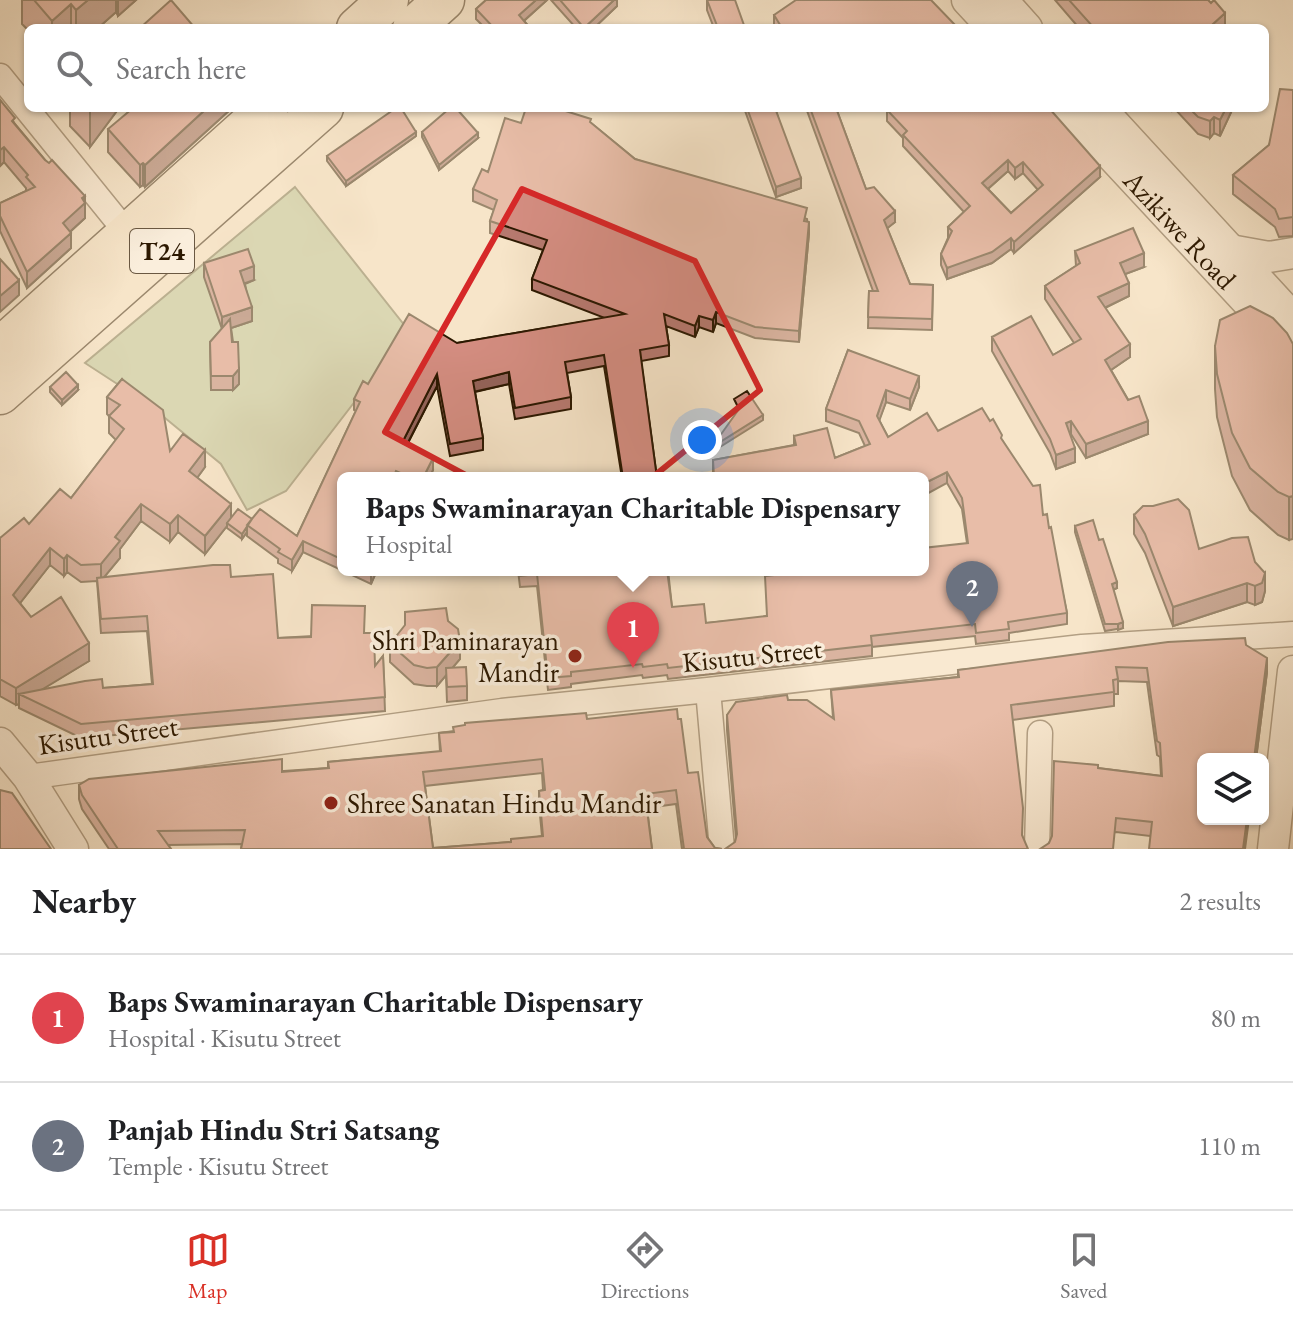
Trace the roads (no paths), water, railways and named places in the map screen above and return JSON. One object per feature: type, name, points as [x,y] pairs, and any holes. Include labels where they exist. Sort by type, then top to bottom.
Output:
[{"type":"highway","points":[[361,24],[388,0]]},
{"type":"highway","points":[[417,24],[444,0]]},
{"type":"highway","name":"T24","points":[[0,348],[263,112]]},
{"type":"highway","name":"T24","points":[[0,394],[318,112]]},
{"type":"street","points":[[967,0],[989,24]]},
{"type":"street","points":[[1002,0],[1023,24]]},
{"type":"street","points":[[0,76],[24,106]]},
{"type":"street","points":[[29,112],[127,233]]},
{"type":"street","name":"Azikiwe Road","points":[[1071,112],[1293,351]]},
{"type":"street","name":"Azikiwe Road","points":[[1104,112],[1293,318]]},
{"type":"street","points":[[1230,250],[1269,257],[1293,253]]},
{"type":"street","name":"Kisutu Street","points":[[28,777],[502,711],[1082,647],[1293,634]]},
{"type":"street","points":[[1273,849],[1293,671]]},
{"type":"street","points":[[708,690],[722,849]]},
{"type":"street","points":[[1037,849],[1040,733]]},
{"type":"street","points":[[0,743],[28,777],[73,849]]},
{"type":"place","name":"Panjab Hindu Stri Satsang","points":[[972,627]]},
{"type":"place","name":"Shri Paminarayan Mandir","points":[[575,656]]},
{"type":"place","name":"Baps Swaminarayan Charitable Dispensary","points":[[633,668]]},
{"type":"place","name":"Shree Sanatan Hindu Mandir","points":[[331,803]]}]
